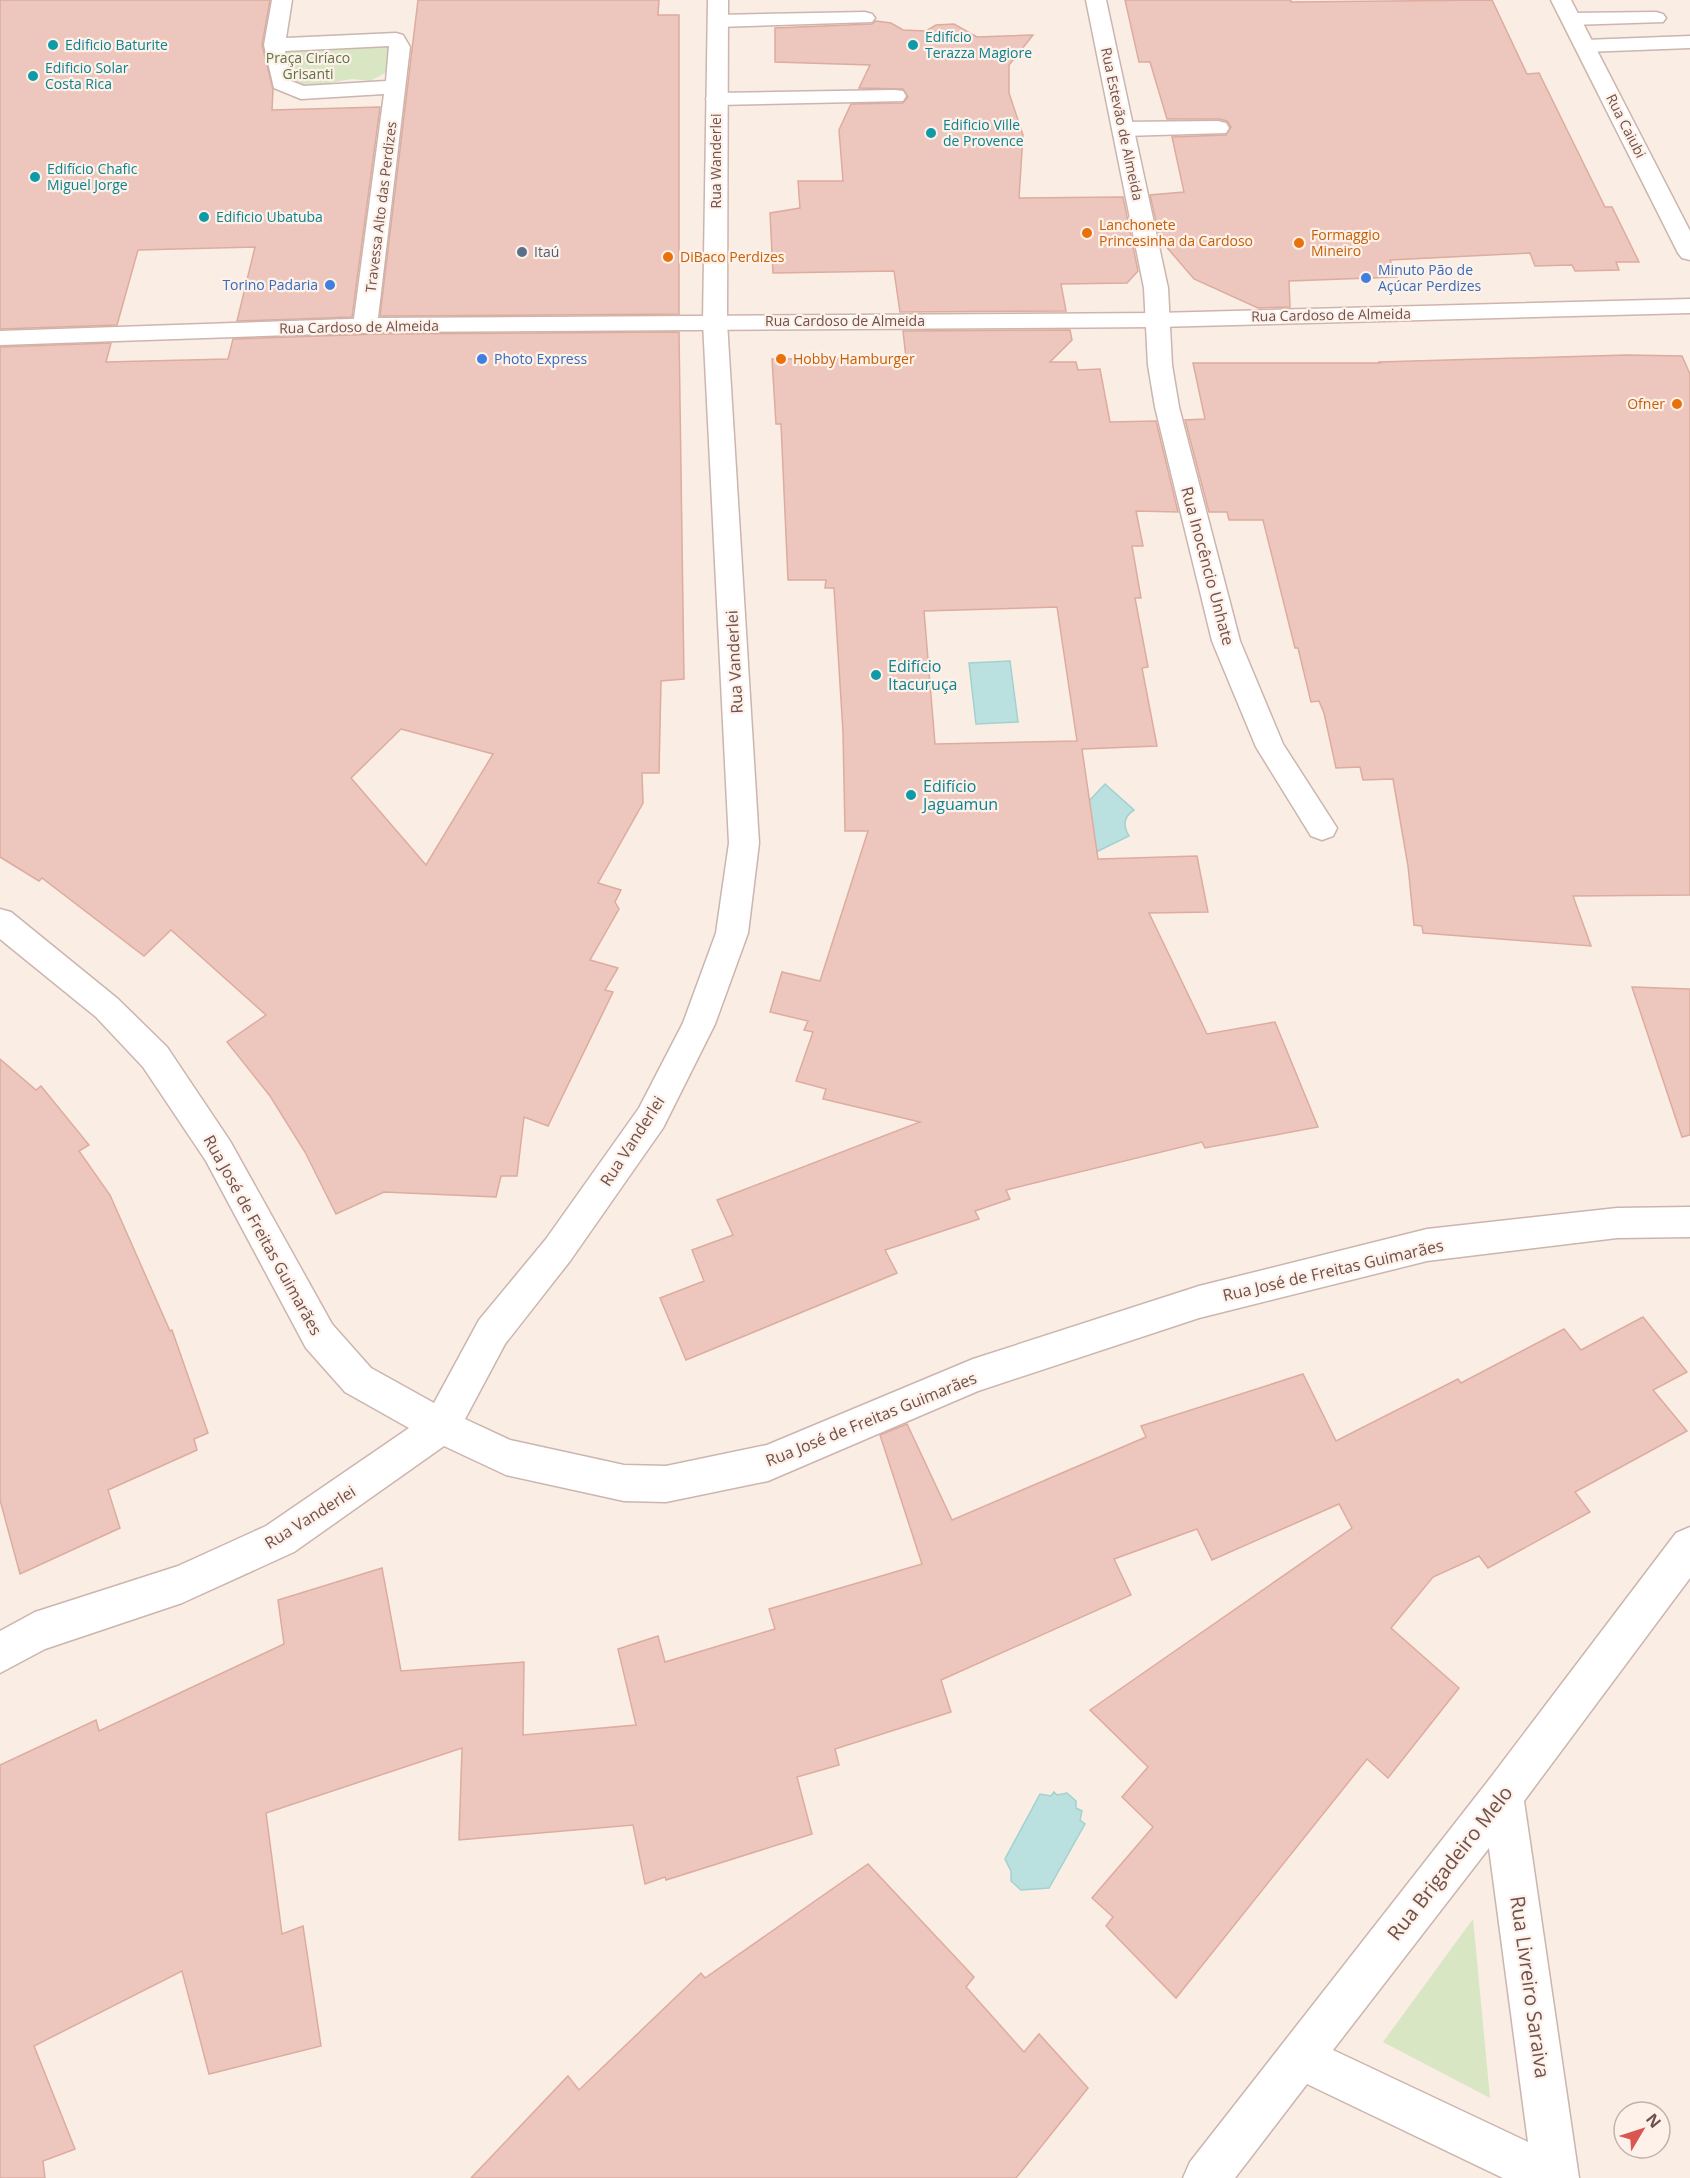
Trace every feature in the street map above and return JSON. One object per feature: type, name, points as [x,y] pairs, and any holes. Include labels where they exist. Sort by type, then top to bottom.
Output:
[{"type":"street","points":[[282,0],[274,45],[281,84],[289,90],[301,93],[396,87]]},
{"type":"street","name":"Rua Estevão de Almeida","points":[[1095,0],[1156,288],[1157,320]]},
{"type":"street","name":"Rua Caiubi","points":[[1561,0],[1690,253]]},
{"type":"street","points":[[718,10],[865,18]]},
{"type":"street","name":"Rua Wanderlei","points":[[715,322],[718,10]]},
{"type":"street","points":[[1571,19],[1656,18]]},
{"type":"street","name":"Travessa Alto das Perdizes","points":[[274,45],[396,39],[400,46],[365,326]]},
{"type":"street","points":[[1584,46],[1690,42]]},
{"type":"street","points":[[717,99],[895,96]]},
{"type":"street","points":[[1123,129],[1218,128]]},
{"type":"street","name":"Rua Cardoso de Almeida","points":[[0,338],[365,326],[1157,320],[1690,306]]},
{"type":"street","name":"Rua Inocêncio Unhate","points":[[1157,320],[1160,366],[1167,407],[1226,641],[1270,747],[1322,828]]},
{"type":"street","name":"Rua Vanderlei","points":[[0,1653],[35,1632],[182,1584],[280,1539],[353,1490],[441,1426],[492,1332],[558,1250],[651,1118],[699,1024],[732,933],[744,843],[715,322]]},
{"type":"street","name":"Rua José de Freitas Guimarães","points":[[0,921],[107,1008],[155,1057],[218,1151],[319,1336],[358,1380],[441,1426],[506,1456],[624,1483],[666,1484],[768,1463],[973,1376],[1210,1299],[1427,1245],[1617,1223],[1690,1222]]},
{"type":"street","name":"Rua Brigadeiro Melo","points":[[1206,2178],[1503,1796],[1690,1546]]},
{"type":"street","name":"Rua Livreiro Saraiva","points":[[1503,1796],[1555,2178]]},
{"type":"street","points":[[1299,2056],[1555,2178]]},
{"type":"green space","name":"Praça Ciríaco Grisanti","points":[[387,44],[389,71],[370,81],[352,79],[323,84],[290,85],[287,49]]},
{"type":"green space","points":[[1473,1919],[1490,2098],[1383,2042]]},
{"type":"water","points":[[1010,661],[1018,722],[976,724],[969,663]]},
{"type":"water","points":[[1105,784],[1134,810],[1125,822],[1129,836],[1096,852],[1089,801]]},
{"type":"water","points":[[1054,1792],[1057,1795],[1067,1793],[1076,1801],[1076,1808],[1082,1811],[1080,1820],[1085,1824],[1049,1888],[1021,1890],[1011,1881],[1011,1871],[1005,1859],[1040,1794],[1051,1796]]},
{"type":"building","points":[[0,0],[270,0],[262,45],[273,89],[272,110],[380,107],[352,317],[237,321],[255,247],[138,250],[117,325],[0,329]]},
{"type":"building","points":[[418,0],[659,0],[658,15],[679,15],[679,314],[380,316]]},
{"type":"building","points":[[1125,0],[1291,0],[1291,2],[1492,0],[1527,74],[1539,73],[1605,207],[1612,207],[1639,262],[1616,262],[1619,270],[1575,271],[1572,265],[1535,266],[1530,253],[1390,260],[1397,277],[1289,281],[1290,307],[1258,308],[1194,279],[1164,244],[1162,247],[1150,195],[1184,192],[1172,137],[1226,135],[1231,127],[1227,121],[1219,119],[1167,119],[1150,62],[1139,62]]},
{"type":"building","points":[[876,21],[891,23],[903,30],[926,31],[936,25],[954,24],[977,37],[1033,35],[1009,65],[1009,93],[1023,135],[1019,198],[1123,197],[1138,271],[1127,283],[1061,284],[1066,311],[900,312],[894,271],[773,273],[770,213],[800,208],[798,181],[843,181],[839,130],[851,104],[903,103],[908,97],[903,89],[859,88],[870,65],[775,62],[775,28],[872,24]]},
{"type":"building","points":[[1070,330],[1072,340],[1050,362],[1076,362],[1078,370],[1100,369],[1110,422],[1156,421],[1178,512],[1136,511],[1143,546],[1132,546],[1141,598],[1135,598],[1148,667],[1142,668],[1157,746],[1082,749],[1098,859],[1197,856],[1208,912],[1149,913],[1207,1034],[1275,1022],[1318,1127],[1205,1148],[1202,1142],[1006,1190],[1010,1199],[975,1211],[979,1219],[885,1250],[897,1273],[686,1360],[660,1298],[704,1281],[692,1250],[733,1235],[717,1200],[920,1122],[823,1099],[826,1089],[796,1081],[813,1032],[804,1030],[808,1021],[770,1012],[782,972],[820,981],[868,831],[845,831],[843,732],[834,588],[825,588],[826,580],[788,580],[781,424],[776,424],[772,359],[906,358],[903,331]],"holes":[[[1057,607],[1077,741],[935,744],[924,611]]]},
{"type":"building","points":[[679,332],[684,679],[661,681],[659,773],[642,773],[643,803],[598,883],[621,890],[615,902],[619,909],[590,960],[618,968],[605,990],[613,992],[548,1126],[524,1117],[517,1176],[501,1176],[496,1197],[384,1192],[336,1214],[305,1152],[270,1096],[227,1042],[266,1015],[171,930],[144,956],[42,878],[39,881],[0,857],[0,347],[111,343],[106,362],[228,359],[233,339],[380,334]],"holes":[[[401,729],[493,754],[426,865],[351,778]]]},
{"type":"building","points":[[1627,355],[1682,356],[1690,374],[1690,895],[1573,896],[1591,946],[1423,933],[1422,926],[1414,925],[1408,866],[1393,779],[1363,780],[1360,767],[1336,768],[1324,713],[1319,701],[1311,702],[1298,648],[1295,648],[1263,520],[1229,520],[1227,512],[1209,512],[1185,420],[1205,419],[1193,363],[1382,363],[1378,362]]},
{"type":"building","points":[[1632,987],[1690,989],[1690,1135],[1682,1137]]},
{"type":"building","points":[[0,1059],[36,1090],[41,1086],[89,1145],[79,1151],[110,1195],[170,1331],[172,1330],[208,1433],[194,1439],[197,1450],[108,1490],[120,1528],[20,1574],[0,1500]]},
{"type":"building","points":[[1643,1317],[1687,1372],[1653,1390],[1687,1431],[1575,1492],[1590,1512],[1488,1568],[1479,1556],[1433,1577],[1391,1628],[1459,1688],[1388,1778],[1367,1759],[1176,1998],[1106,1926],[1113,1917],[1092,1898],[1153,1827],[1122,1797],[1148,1767],[1090,1710],[1352,1528],[1339,1504],[1212,1560],[1197,1529],[1114,1559],[1131,1595],[941,1680],[951,1712],[835,1749],[839,1765],[797,1777],[812,1834],[666,1880],[665,1877],[645,1884],[633,1825],[459,1840],[462,1748],[266,1813],[282,1934],[303,1926],[321,2046],[209,2074],[182,1971],[34,2046],[75,2149],[43,2161],[45,2178],[0,2178],[0,1765],[96,1720],[99,1731],[284,1644],[278,1600],[382,1568],[401,1671],[524,1662],[523,1735],[636,1725],[618,1649],[658,1636],[665,1662],[775,1629],[769,1609],[922,1564],[880,1435],[907,1424],[952,1520],[1146,1437],[1141,1426],[1303,1374],[1336,1441],[1458,1379],[1461,1383],[1564,1329],[1581,1350]]},
{"type":"building","points":[[868,1864],[974,1977],[966,1987],[1024,2052],[1039,2034],[1088,2088],[1016,2178],[471,2178],[568,2076],[579,2090],[701,1973],[705,1978]]},
{"type":"place","name":"Edificio Baturite","points":[[53,45]]},
{"type":"place","name":"Edifício Terazza Magiore","points":[[913,45]]},
{"type":"place","name":"Edificio Solar Costa Rica","points":[[33,76]]},
{"type":"place","name":"Edificio Ville de Provence","points":[[931,133]]},
{"type":"place","name":"Edifício Chafic Miguel Jorge","points":[[35,177]]},
{"type":"place","name":"Edificio Ubatuba","points":[[204,217]]},
{"type":"place","name":"Lanchonete Princesinha da Cardoso","points":[[1087,233]]},
{"type":"place","name":"Formaggio Mineiro","points":[[1299,243]]},
{"type":"place","name":"Itaú","points":[[522,252]]},
{"type":"place","name":"DiBaco Perdizes","points":[[668,257]]},
{"type":"place","name":"Minuto Pão de Açúcar Perdizes","points":[[1366,278]]},
{"type":"place","name":"Torino Padaria","points":[[330,285]]},
{"type":"place","name":"Photo Express","points":[[482,359]]},
{"type":"place","name":"Hobby Hamburger","points":[[781,359]]},
{"type":"place","name":"Ofner","points":[[1677,404]]},
{"type":"place","name":"Edifício Itacuruça","points":[[876,675]]},
{"type":"place","name":"Edifício Jaguamun","points":[[911,795]]}]
